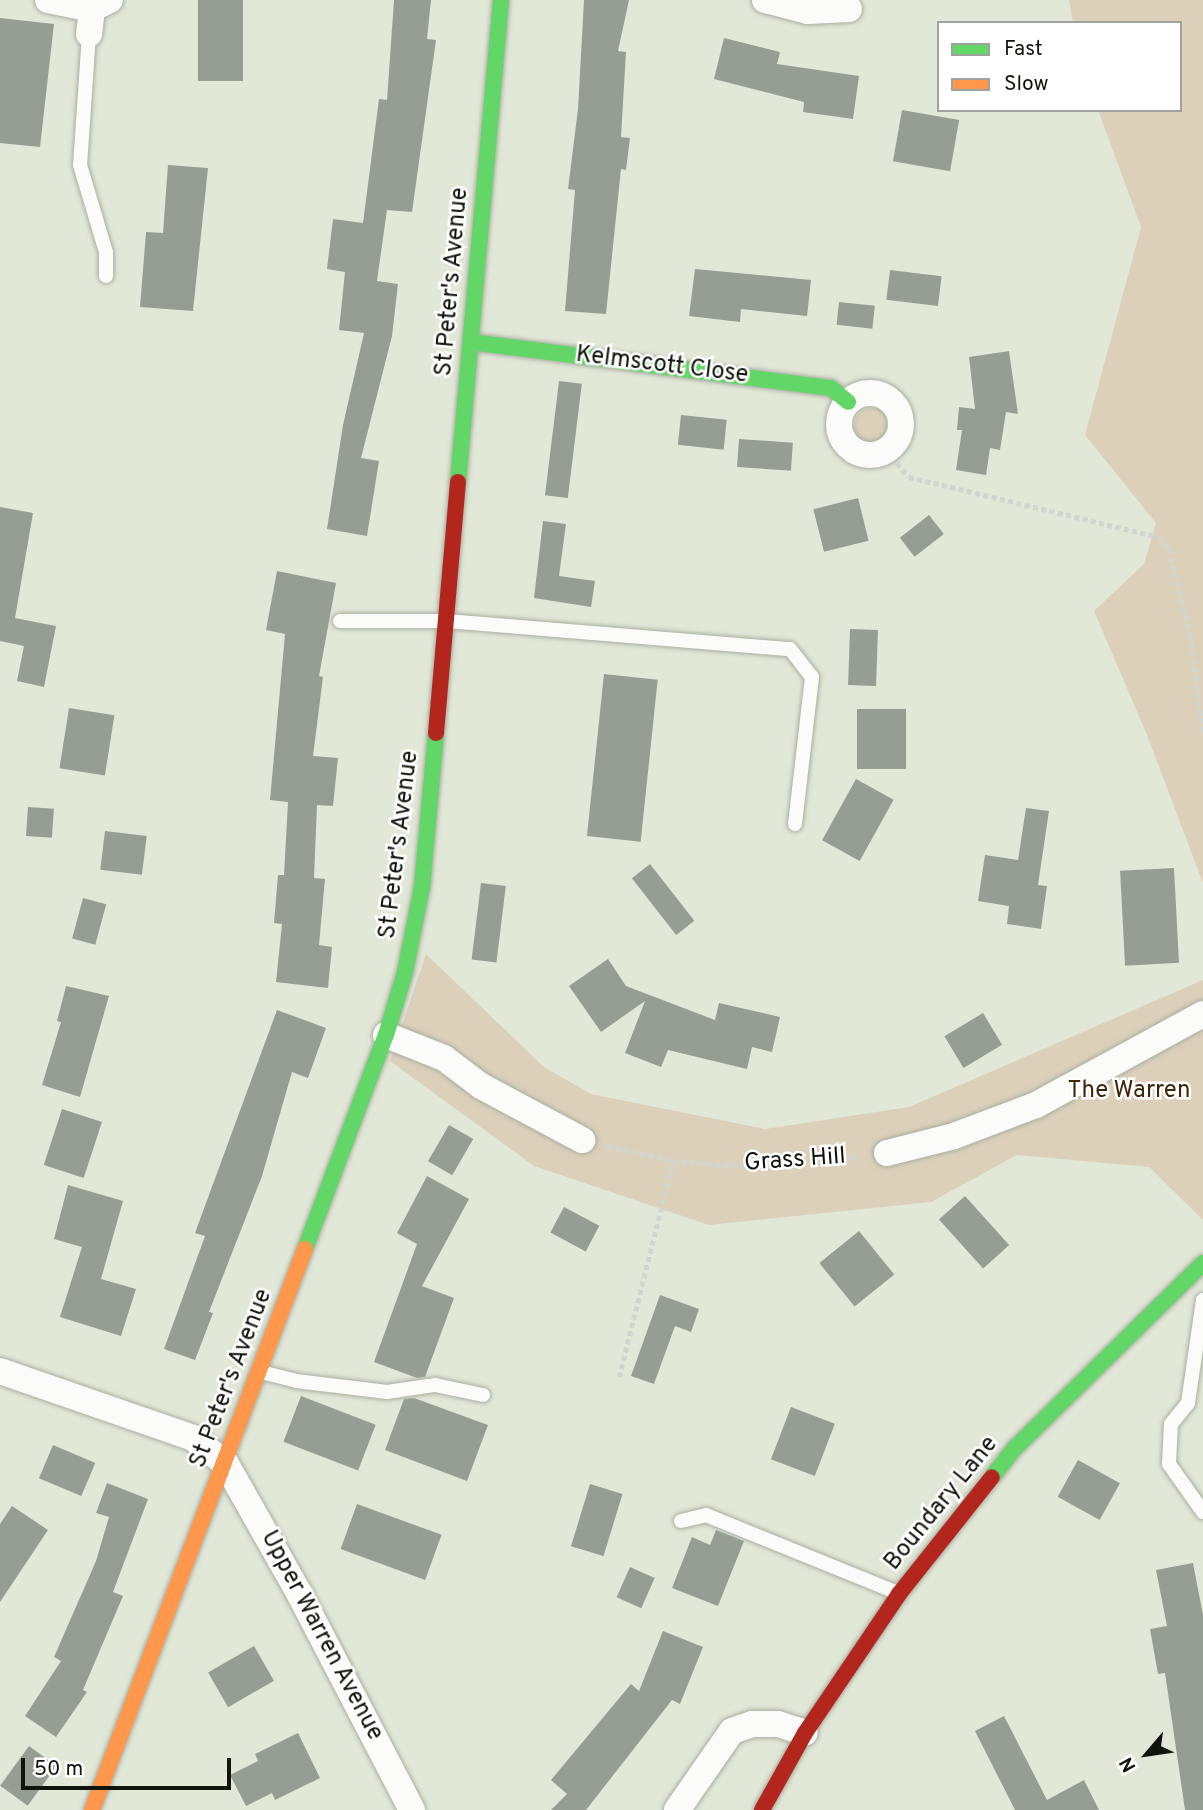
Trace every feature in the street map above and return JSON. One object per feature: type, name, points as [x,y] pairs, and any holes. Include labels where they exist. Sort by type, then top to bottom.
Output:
[{"type":"street","points":[[48,0],[97,15]]},
{"type":"street","name":"St Peter's Avenue","points":[[92,1810],[226,1464],[386,1035],[422,887],[501,0]]},
{"type":"street","points":[[765,0],[808,11],[849,9]]},
{"type":"street","name":"Kelmscott Close","points":[[471,342],[831,388],[848,402]]},
{"type":"street","points":[[866,393],[877,394],[894,405],[899,435],[886,450],[867,455],[849,447],[839,419],[848,402],[866,393]]},
{"type":"street","points":[[887,1153],[954,1136],[1036,1105],[1203,1014]]},
{"type":"street","points":[[386,1035],[444,1058],[481,1086],[582,1140]]},
{"type":"street","name":"Boundary Lane","points":[[762,1810],[805,1733],[899,1594],[1015,1448],[1203,1263]]},
{"type":"street","points":[[0,1371],[194,1438],[226,1464]]},
{"type":"street","name":"Upper Warren Avenue","points":[[226,1464],[299,1593],[412,1810]]},
{"type":"street","points":[[677,1810],[704,1766],[732,1731],[752,1724],[778,1724],[805,1733]]},
{"type":"lane","points":[[97,15],[80,165],[106,252],[106,276]]},
{"type":"lane","points":[[340,621],[447,621],[790,649],[812,677],[795,824]]},
{"type":"lane","points":[[1203,1300],[1188,1403],[1171,1424],[1169,1464],[1203,1512]]},
{"type":"lane","points":[[260,1371],[296,1381],[387,1392],[435,1385],[483,1395]]},
{"type":"lane","points":[[681,1521],[706,1515],[899,1594]]},
{"type":"path","points":[[886,450],[909,477],[1159,537],[1169,549],[1190,634],[1203,731]]},
{"type":"path","name":"Grass Hill","points":[[582,1140],[673,1161],[804,1164],[887,1153]]},
{"type":"path","points":[[619,1377],[673,1161]]},
{"type":"green space","points":[[1069,0],[1203,0],[1203,883],[1147,735],[1094,611],[1144,564],[1156,523],[1085,435],[1141,227],[1099,112],[1182,112],[1182,21],[1073,21]]},
{"type":"green space","points":[[872,408],[885,413],[890,426],[885,439],[872,444],[859,439],[854,426],[859,413]]},
{"type":"green space","name":"The Warren","points":[[426,954],[544,1067],[591,1094],[765,1129],[909,1107],[1203,980],[1203,1220],[1149,1167],[1017,1155],[931,1202],[709,1225],[534,1166],[390,1061]]},
{"type":"building","points":[[198,0],[243,0],[243,81],[198,81]]},
{"type":"building","points":[[394,0],[431,0],[427,39],[436,40],[412,212],[387,210],[377,281],[398,284],[392,336],[361,458],[379,461],[367,536],[327,529],[343,425],[364,333],[339,330],[345,272],[327,269],[333,219],[363,223],[379,99],[387,100]]},
{"type":"building","points":[[584,0],[629,0],[618,51],[626,52],[621,137],[630,138],[626,170],[621,169],[606,314],[565,311],[575,190],[568,189],[578,109]]},
{"type":"building","points":[[0,18],[54,24],[40,147],[0,143]]},
{"type":"building","points":[[724,38],[780,52],[777,64],[859,76],[853,119],[803,112],[804,102],[714,79]]},
{"type":"building","points":[[902,110],[959,120],[950,171],[893,161]]},
{"type":"building","points":[[168,165],[208,168],[193,311],[140,307],[146,232],[163,233]]},
{"type":"building","points":[[695,269],[811,280],[807,316],[741,309],[740,322],[689,316]]},
{"type":"building","points":[[890,270],[942,276],[938,306],[886,300]]},
{"type":"building","points":[[839,302],[875,306],[872,329],[837,325]]},
{"type":"building","points":[[1009,351],[1018,414],[1006,412],[1000,450],[990,448],[986,475],[956,470],[962,430],[957,430],[959,407],[975,409],[969,357]]},
{"type":"building","points":[[559,381],[582,384],[568,498],[545,495]]},
{"type":"building","points":[[681,415],[727,420],[724,450],[678,445]]},
{"type":"building","points":[[739,439],[793,443],[791,471],[737,467]]},
{"type":"building","points":[[858,498],[869,541],[824,552],[813,509]]},
{"type":"building","points":[[0,507],[33,513],[15,618],[56,626],[44,687],[17,681],[24,646],[0,641]]},
{"type":"building","points":[[929,515],[944,534],[915,557],[900,538]]},
{"type":"building","points":[[543,521],[566,524],[559,576],[595,581],[591,607],[534,598]]},
{"type":"building","points":[[277,571],[336,583],[319,676],[323,677],[313,756],[338,758],[333,806],[317,805],[314,878],[325,879],[319,945],[332,947],[328,988],[276,982],[282,924],[274,923],[278,875],[284,875],[288,802],[270,800],[285,634],[266,630]]},
{"type":"building","points":[[850,629],[878,630],[876,686],[848,685]]},
{"type":"building","points":[[604,674],[658,680],[641,842],[587,836]]},
{"type":"building","points":[[69,708],[114,715],[105,775],[59,768]]},
{"type":"building","points":[[857,709],[906,709],[906,769],[857,769]]},
{"type":"building","points":[[856,779],[894,800],[860,861],[822,840]]},
{"type":"building","points":[[28,807],[54,809],[52,838],[26,836]]},
{"type":"building","points":[[1026,808],[1049,811],[1038,885],[1047,886],[1041,929],[1007,924],[1009,906],[978,901],[985,855],[1018,860]]},
{"type":"building","points":[[105,831],[147,836],[142,875],[100,870]]},
{"type":"building","points":[[650,864],[694,921],[676,935],[632,878]]},
{"type":"building","points":[[1174,868],[1179,963],[1125,966],[1120,871]]},
{"type":"building","points":[[481,883],[506,886],[496,962],[472,959]]},
{"type":"building","points":[[83,898],[106,904],[95,945],[72,939]]},
{"type":"building","points":[[608,959],[626,986],[715,1020],[719,1003],[780,1017],[772,1052],[752,1047],[747,1069],[668,1050],[661,1067],[625,1053],[645,1001],[601,1032],[569,986]]},
{"type":"building","points":[[66,986],[109,996],[80,1097],[42,1085],[61,1022],[57,1021]]},
{"type":"building","points":[[277,1010],[326,1028],[308,1078],[292,1072],[262,1176],[209,1312],[213,1313],[195,1360],[164,1349],[205,1236],[195,1233]]},
{"type":"building","points":[[983,1013],[1002,1045],[963,1068],[944,1036]]},
{"type":"building","points":[[62,1109],[102,1122],[84,1178],[44,1165]]},
{"type":"building","points":[[449,1125],[473,1139],[452,1175],[428,1161]]},
{"type":"building","points":[[427,1176],[469,1199],[422,1286],[454,1298],[425,1377],[417,1378],[374,1362],[417,1244],[397,1233]]},
{"type":"building","points":[[68,1185],[123,1201],[101,1279],[136,1289],[121,1336],[60,1317],[82,1247],[54,1239]]},
{"type":"building","points":[[965,1196],[1009,1245],[983,1268],[939,1219]]},
{"type":"building","points":[[564,1207],[599,1226],[586,1251],[550,1233]]},
{"type":"building","points":[[859,1231],[894,1275],[855,1307],[819,1263]]},
{"type":"building","points":[[660,1295],[699,1309],[691,1332],[675,1326],[654,1384],[631,1376]]},
{"type":"building","points":[[301,1396],[376,1425],[358,1470],[283,1442]]},
{"type":"building","points":[[414,1398],[488,1425],[467,1481],[385,1450],[404,1399]]},
{"type":"building","points":[[791,1407],[835,1424],[815,1476],[771,1459]]},
{"type":"building","points":[[53,1445],[95,1463],[81,1496],[39,1478]]},
{"type":"building","points":[[1078,1460],[1120,1483],[1100,1520],[1058,1497]]},
{"type":"building","points":[[107,1483],[148,1499],[113,1592],[123,1596],[83,1690],[87,1692],[56,1737],[25,1716],[61,1661],[54,1657],[96,1561],[109,1517],[96,1513]]},
{"type":"building","points":[[590,1484],[623,1494],[604,1556],[571,1546]]},
{"type":"building","points":[[357,1504],[442,1535],[425,1580],[341,1549]]},
{"type":"building","points":[[12,1506],[48,1530],[0,1602],[0,1524]]},
{"type":"building","points":[[716,1530],[744,1541],[718,1606],[672,1588],[692,1537],[710,1545]]},
{"type":"building","points":[[1193,1563],[1203,1615],[1203,1810],[1185,1810],[1165,1673],[1158,1674],[1150,1629],[1167,1626],[1156,1570]]},
{"type":"building","points":[[630,1567],[655,1578],[641,1608],[617,1597]]},
{"type":"building","points":[[663,1631],[703,1647],[680,1704],[672,1700],[586,1810],[551,1810],[567,1794],[551,1780],[631,1684],[639,1691]]},
{"type":"building","points":[[254,1646],[274,1681],[228,1707],[208,1672]]},
{"type":"building","points":[[1004,1716],[1047,1800],[1084,1780],[1099,1810],[1015,1810],[975,1731]]},
{"type":"building","points":[[298,1733],[320,1778],[275,1800],[272,1793],[246,1806],[230,1775],[258,1761],[255,1754]]},
{"type":"building","points":[[29,1746],[57,1766],[28,1806],[0,1786]]},
{"type":"traffic: fast","points":[[458,482],[501,0]]},
{"type":"traffic: fast","points":[[471,342],[831,388],[848,402]]},
{"type":"traffic: fast","points":[[305,1249],[386,1035],[405,972],[422,887],[436,733]]},
{"type":"traffic: fast","points":[[992,1477],[1015,1448],[1203,1263]]},
{"type":"traffic: slow","points":[[92,1810],[305,1249]]},
{"type":"traffic: jam","points":[[436,733],[458,482]]},
{"type":"traffic: jam","points":[[762,1810],[805,1733],[899,1594],[992,1477]]}]
